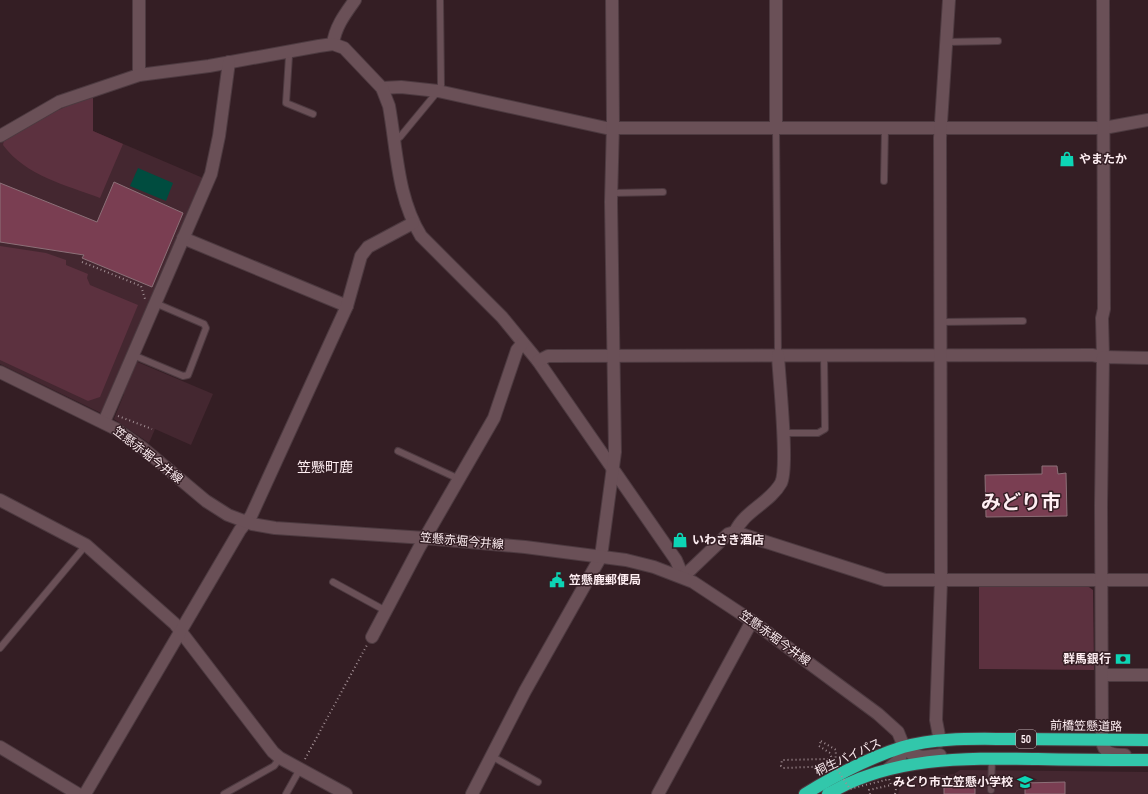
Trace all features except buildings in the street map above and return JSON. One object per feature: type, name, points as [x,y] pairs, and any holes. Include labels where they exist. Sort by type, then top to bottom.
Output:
[{"type":"highway","name":"前橋笠懸道路","points":[[904,747],[940,741],[979,739],[1148,740]]},
{"type":"highway","name":"桐生バイパス","points":[[805,794],[855,766],[904,747]]},
{"type":"highway","name":"桐生バイパス","points":[[832,793],[888,770],[928,762],[992,758]]},
{"type":"highway","name":"50","points":[[992,758],[1148,760]]},
{"type":"street","points":[[139,0],[139,75]]},
{"type":"street","points":[[333,44],[334,35],[339,24],[355,0]]},
{"type":"street","points":[[472,794],[493,757],[525,691],[600,556],[614,469],[612,0]]},
{"type":"street","points":[[776,0],[776,128]]},
{"type":"street","points":[[940,741],[936,720],[941,580],[941,128],[949,0]]},
{"type":"street","points":[[1103,0],[1104,128],[1101,505],[1102,740],[1103,748],[1112,755],[1148,755]]},
{"type":"street","points":[[0,136],[59,102],[139,75],[229,62],[333,44],[344,48],[382,88],[389,106],[403,195],[413,223],[430,246],[491,306],[538,361],[676,560],[682,577],[728,534],[735,532],[885,580],[1148,580]]},
{"type":"street","points":[[104,422],[211,174],[220,136],[229,62]]},
{"type":"street","points":[[382,88],[396,86],[438,91],[591,125],[613,128],[1104,128],[1148,120]]},
{"type":"street","points":[[85,794],[240,530],[251,516],[347,306],[361,256],[366,249],[413,223]]},
{"type":"street","points":[[183,238],[347,306]]},
{"type":"street","points":[[372,637],[425,538],[494,418],[517,350],[523,343]]},
{"type":"street","points":[[538,361],[548,356],[941,354],[1092,355],[1103,357],[1148,358]]},
{"type":"street","points":[[735,532],[739,524],[776,490],[781,483],[783,475],[778,355]]},
{"type":"street","name":"笠懸赤堀今井線","points":[[0,372],[104,422],[144,449],[206,501],[228,515],[246,522],[275,528],[425,538],[600,556],[641,563],[682,577],[705,589],[752,621],[878,714],[898,732],[904,747]]},
{"type":"street","points":[[0,500],[86,545],[181,630],[273,752],[280,758],[346,794]]},
{"type":"street","points":[[658,794],[752,621]]},
{"type":"street","points":[[1102,675],[1148,675]]},
{"type":"street","points":[[0,747],[78,794]]},
{"type":"street","points":[[888,770],[899,760],[904,747],[912,754],[922,757],[966,753],[1036,754],[1064,760]]},
{"type":"lane","points":[[395,141],[438,91],[441,85],[440,0]]},
{"type":"lane","points":[[947,42],[998,41]]},
{"type":"lane","points":[[288,52],[286,103],[313,114]]},
{"type":"lane","points":[[776,128],[778,355]]},
{"type":"lane","points":[[884,181],[885,128]]},
{"type":"lane","points":[[612,193],[663,192]]},
{"type":"lane","points":[[133,355],[183,376],[188,375],[206,328],[204,324],[156,303]]},
{"type":"lane","points":[[941,322],[1023,321]]},
{"type":"lane","points":[[782,433],[818,433],[825,429],[824,355]]},
{"type":"lane","points":[[398,451],[459,479]]},
{"type":"lane","points":[[0,648],[86,545]]},
{"type":"lane","points":[[333,582],[386,611]]},
{"type":"lane","points":[[493,757],[538,782]]},
{"type":"lane","points":[[224,794],[274,766],[280,758]]},
{"type":"lane","points":[[991,790],[992,758]]},
{"type":"lane","points":[[286,794],[300,769]]},
{"type":"path","points":[[82,262],[141,286],[145,298],[142,305]]},
{"type":"path","points":[[114,414],[152,430]]},
{"type":"path","points":[[300,769],[372,637]]},
{"type":"path","points":[[835,766],[782,767],[781,761],[829,759],[833,762],[826,749],[819,746],[821,742],[836,750],[835,766],[850,789],[889,779],[891,785],[869,790],[870,794]]},
{"type":"path","points":[[895,794],[899,775]]},
{"type":"shaded area","points":[[93,95],[93,131],[203,178],[101,413],[0,364],[0,143],[22,129]]},
{"type":"shaded area","points":[[93,95],[93,131],[123,144],[100,198],[60,184],[35,172],[12,156],[3,145],[4,140],[58,110]]},
{"type":"shaded area","points":[[138,168],[173,183],[166,201],[130,186]]},
{"type":"shaded area","points":[[0,246],[46,253],[66,260],[66,265],[88,274],[87,278],[90,285],[138,305],[100,397],[88,401],[0,360]]},
{"type":"shaded area","points":[[135,361],[213,394],[191,445],[155,429],[149,443],[114,419],[124,394],[122,391]]},
{"type":"shaded area","points":[[979,585],[1086,585],[1093,590],[1094,670],[979,669]]},
{"type":"shaded area","name":"みどり市立笠懸小学校","points":[[960,770],[1148,772],[1148,794],[898,794],[903,779],[954,774]]},
{"type":"place","name":"やまたか","points":[[1067,159]]},
{"type":"place","name":"いわさき酒店","points":[[680,540]]},
{"type":"place","name":"笠懸鹿郵便局","points":[[557,580]]},
{"type":"place","name":"群馬銀行","points":[[1123,659]]},
{"type":"place","name":"みどり市立笠懸小学校","points":[[1025,782]]},
{"type":"district","name":"笠懸町鹿","points":[[325,467]]},
{"type":"district","name":"みどり市","points":[[1021,502]]}]
